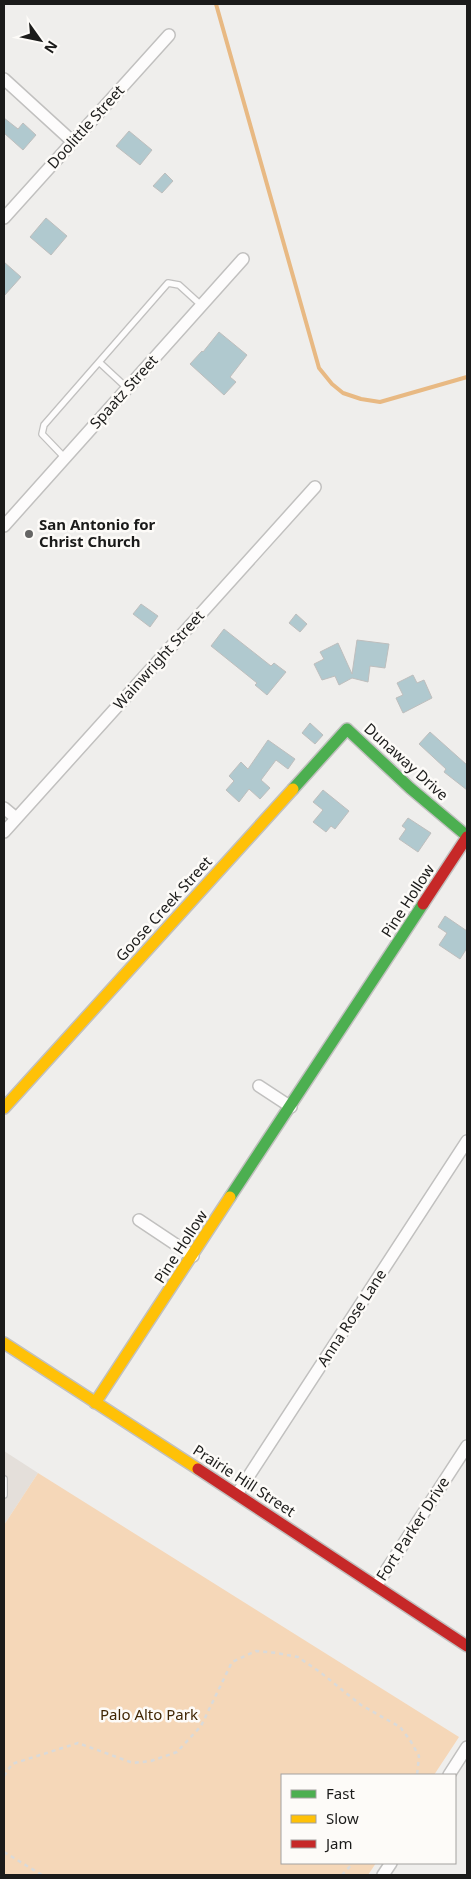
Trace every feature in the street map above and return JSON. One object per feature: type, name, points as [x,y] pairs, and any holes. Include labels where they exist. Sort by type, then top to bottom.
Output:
[{"type":"street","name":"Doolittle Street","points":[[4,218],[169,35]]},
{"type":"street","points":[[4,79],[73,142]]},
{"type":"street","name":"Spaatz Street","points":[[4,526],[243,259]]},
{"type":"street","name":"Wainwright Street","points":[[4,832],[315,487]]},
{"type":"street","name":"Dunaway Drive","points":[[347,729],[410,788],[467,836]]},
{"type":"street","name":"Goose Creek Street","points":[[4,1108],[347,729]]},
{"type":"street","points":[[4,808],[16,818]]},
{"type":"street","name":"Pine Hollow","points":[[95,1403],[291,1107],[467,836]]},
{"type":"street","points":[[259,1086],[291,1107]]},
{"type":"street","name":"Anna Rose Lane","points":[[237,1494],[467,1141]]},
{"type":"street","points":[[138,1220],[193,1256]]},
{"type":"street","name":"Prairie Hill Street","points":[[4,1343],[467,1646]]},
{"type":"street","name":"Fort Parker Drive","points":[[376,1586],[467,1446]]},
{"type":"street","points":[[450,1774],[467,1748]]},
{"type":"street","points":[[383,1875],[390,1864]]},
{"type":"lane","points":[[65,458],[42,434],[44,425],[168,283],[178,285],[201,306]]},
{"type":"lane","points":[[99,362],[127,388]]},
{"type":"lane","points":[[4,1480],[4,1495]]},
{"type":"path","points":[[4,1776],[12,1764],[78,1743],[133,1763],[151,1761],[177,1752],[201,1726],[232,1662],[256,1651],[298,1657],[320,1672],[360,1706],[400,1728],[410,1740],[419,1756],[418,1774]]},
{"type":"path","points":[[4,1852],[42,1875]]},
{"type":"path","points":[[342,1875],[352,1864]]},
{"type":"shaded area","points":[[4,1451],[38,1473],[4,1525]]},
{"type":"green space","name":"Palo Alto Park","points":[[38,1473],[459,1737],[435,1774],[281,1774],[281,1864],[375,1864],[368,1875],[4,1875],[4,1525]]},
{"type":"building","points":[[4,118],[18,129],[23,123],[36,135],[23,150],[4,133]]},
{"type":"building","points":[[129,131],[152,150],[140,165],[116,146]]},
{"type":"building","points":[[165,173],[173,181],[162,193],[153,186]]},
{"type":"building","points":[[46,218],[67,236],[51,255],[30,237]]},
{"type":"building","points":[[4,262],[21,277],[4,296]]},
{"type":"building","points":[[219,332],[247,355],[230,377],[236,382],[224,395],[190,364],[203,352]]},
{"type":"building","points":[[141,604],[158,616],[150,627],[133,614]]},
{"type":"building","points":[[296,614],[307,624],[300,632],[289,623]]},
{"type":"building","points":[[224,629],[271,666],[274,663],[286,672],[267,695],[255,685],[257,683],[211,646]]},
{"type":"building","points":[[357,640],[389,644],[385,668],[370,666],[368,682],[352,678],[339,685],[335,676],[322,680],[314,664],[324,659],[320,652],[338,643],[352,674]]},
{"type":"building","points":[[413,675],[417,683],[424,680],[432,698],[403,713],[396,698],[403,695],[397,683]]},
{"type":"building","points":[[310,723],[323,735],[315,744],[302,733]]},
{"type":"building","points":[[430,732],[467,765],[467,790],[444,772],[446,769],[419,744]]},
{"type":"building","points":[[268,740],[295,759],[288,769],[276,760],[261,780],[270,788],[260,799],[249,789],[239,802],[226,790],[234,781],[229,776],[241,762],[248,769]]},
{"type":"building","points":[[323,790],[349,811],[335,829],[331,826],[326,832],[313,822],[323,810],[313,802]]},
{"type":"building","points":[[408,818],[431,833],[418,852],[399,839],[406,829],[402,826]]},
{"type":"building","points":[[445,916],[467,931],[467,948],[460,959],[439,945],[447,933],[438,927]]},
{"type":"waterway","points":[[216,4],[319,368],[332,384],[343,393],[361,399],[380,402],[467,377]]},
{"type":"traffic: fast","points":[[293,789],[347,729],[410,788],[467,836]]},
{"type":"traffic: fast","points":[[230,1197],[423,904]]},
{"type":"traffic: slow","points":[[4,1108],[293,789]]},
{"type":"traffic: slow","points":[[95,1403],[230,1197]]},
{"type":"traffic: slow","points":[[4,1343],[198,1469]]},
{"type":"traffic: jam","points":[[423,904],[467,837]]},
{"type":"traffic: jam","points":[[198,1469],[467,1646]]},
{"type":"place","name":"San Antonio for Christ Church","points":[[29,534]]}]
